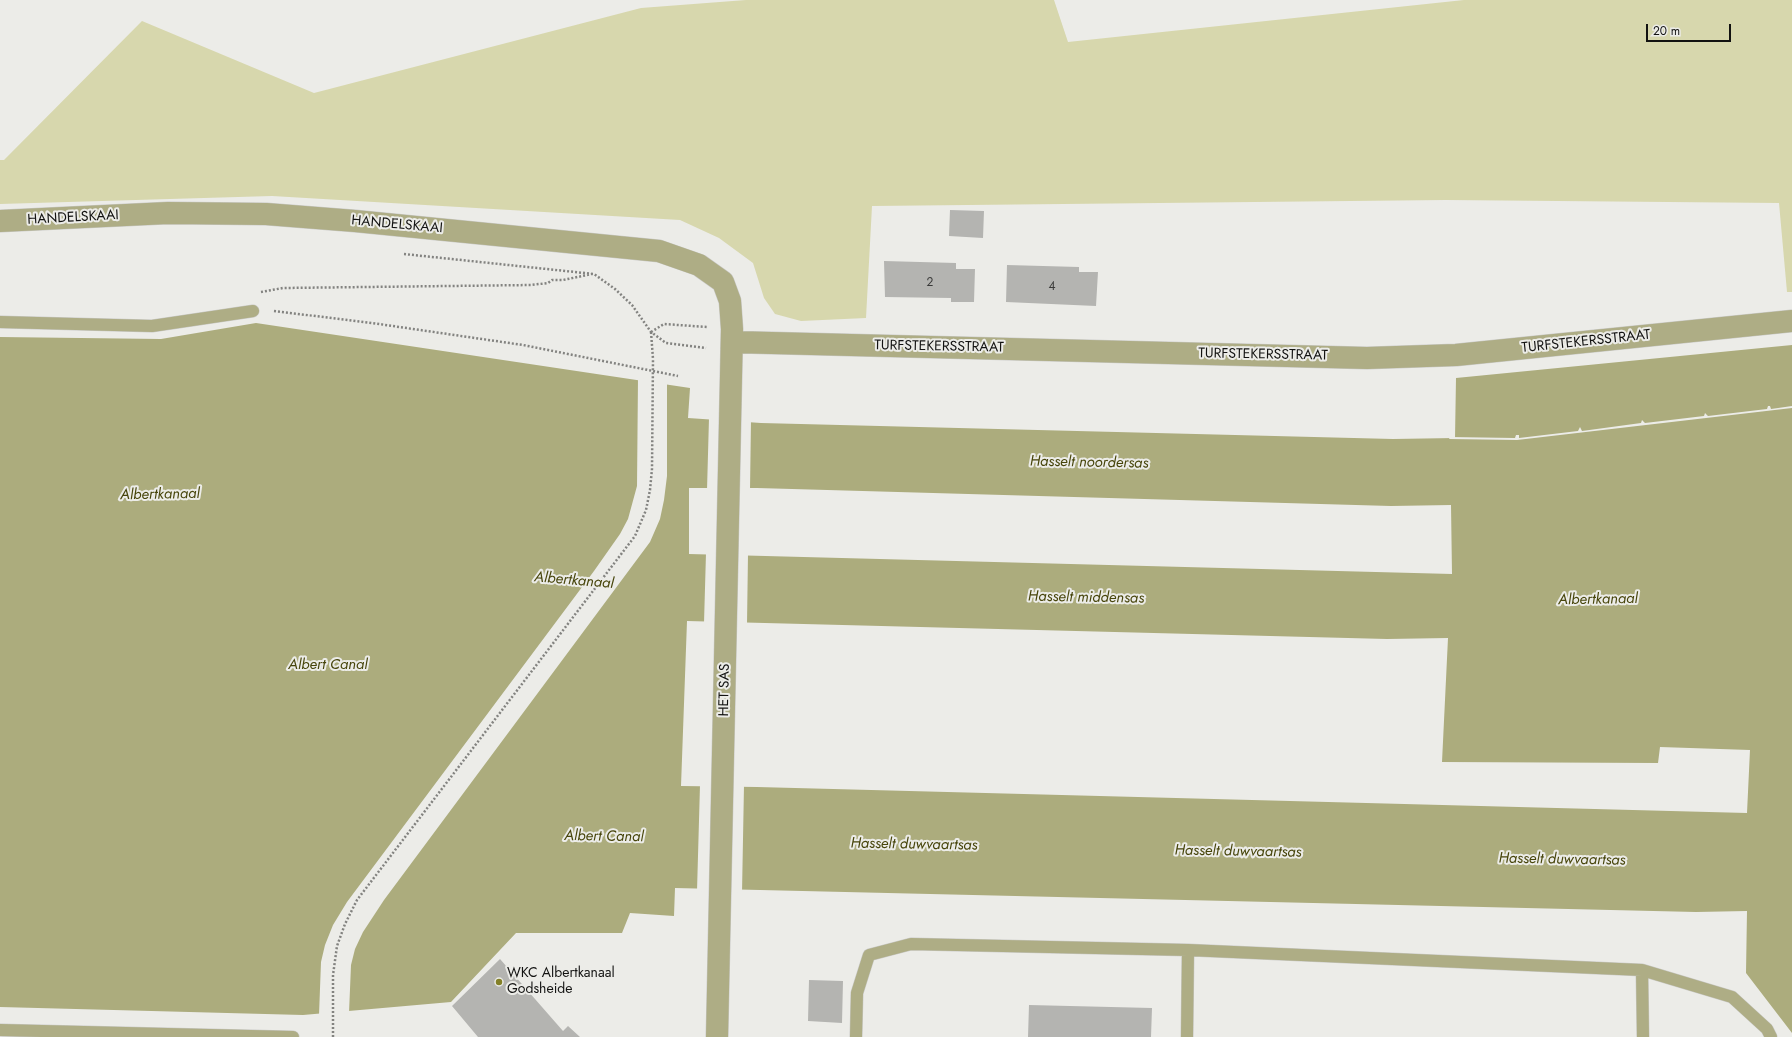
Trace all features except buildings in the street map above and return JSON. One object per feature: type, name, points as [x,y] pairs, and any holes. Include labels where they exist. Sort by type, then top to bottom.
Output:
[{"type":"street","name":"HANDELSKAAI","points":[[0,221],[168,213],[266,214],[659,250],[699,265],[723,282],[730,301],[732,342]]},
{"type":"street","name":"TURFSTEKERSSTRAAT","points":[[732,342],[1367,358],[1456,355],[1792,321]]},
{"type":"street","name":"HET SAS","points":[[717,1037],[732,342]]},
{"type":"lane","points":[[0,322],[152,326],[253,311]]},
{"type":"lane","points":[[856,1037],[858,993],[869,955],[911,944],[1188,950],[1642,970],[1732,996],[1767,1029],[1771,1037]]},
{"type":"lane","points":[[1187,1037],[1188,950]]},
{"type":"lane","points":[[1642,970],[1643,1037]]},
{"type":"lane","points":[[0,1030],[293,1037]]},
{"type":"path","points":[[333,1037],[333,975],[337,946],[345,924],[357,900],[370,885],[635,536],[646,510],[652,469],[653,359],[651,332],[632,305],[614,289],[594,274],[403,254]]},
{"type":"path","points":[[259,292],[282,288],[531,285],[552,280],[563,280],[594,274]]},
{"type":"path","points":[[253,311],[280,311],[523,346],[678,376]]},
{"type":"shaded area","points":[[746,0],[1054,0],[1068,42],[1464,0],[1792,0],[1792,292],[1787,292],[1779,203],[1446,200],[872,206],[866,318],[801,321],[775,314],[764,298],[753,263],[719,238],[680,220],[272,196],[0,204],[0,160],[4,160],[142,21],[314,93],[641,8]]},
{"type":"water","name":"Albert Canal","points":[[256,323],[690,388],[688,418],[761,423],[1393,439],[1455,438],[1456,378],[1792,345],[1792,1033],[1746,973],[1747,911],[1696,912],[675,888],[674,916],[630,913],[622,933],[516,933],[451,1002],[303,1015],[0,1007],[0,337],[161,339]],"holes":[[[689,488],[757,488],[1391,506],[1451,505],[1452,574],[689,554]],[[687,621],[1387,639],[1448,638],[1442,762],[1658,763],[1660,747],[1750,750],[1747,813],[681,786]]]},
{"type":"pier","points":[[638,378],[667,383],[667,476],[660,519],[650,542],[384,900],[363,932],[355,949],[351,965],[349,1013],[319,1015],[321,962],[325,945],[333,925],[347,902],[594,571],[620,534],[628,519],[637,486]]},
{"type":"pier","points":[[1768,406],[1770,406],[1771,409],[1792,406],[1792,408],[1517,440],[1449,439],[1450,437],[1515,438],[1516,435],[1519,435],[1519,438],[1578,431],[1580,427],[1582,431],[1641,423],[1642,420],[1645,423],[1704,416],[1705,413],[1708,416],[1767,409]]},
{"type":"pier","points":[[709,418],[751,420],[750,490],[707,490]]},
{"type":"pier","points":[[706,553],[748,554],[747,624],[704,623]]},
{"type":"pier","points":[[700,785],[744,785],[742,893],[697,891]]},
{"type":"place","name":"WKC Albertkanaal Godsheide","points":[[499,982]]},
{"type":"water label","name":"Hasselt noordersas","points":[[1089,463]]},
{"type":"water label","name":"Albertkanaal","points":[[160,495]]},
{"type":"water label","name":"Albertkanaal","points":[[574,581]]},
{"type":"water label","name":"Hasselt middensas","points":[[1086,598]]},
{"type":"water label","name":"Albertkanaal","points":[[1598,600]]},
{"type":"water label","name":"Hasselt duwvaartsas","points":[[914,845]]},
{"type":"water label","name":"Hasselt duwvaartsas","points":[[1238,852]]},
{"type":"water label","name":"Hasselt duwvaartsas","points":[[1562,860]]}]
